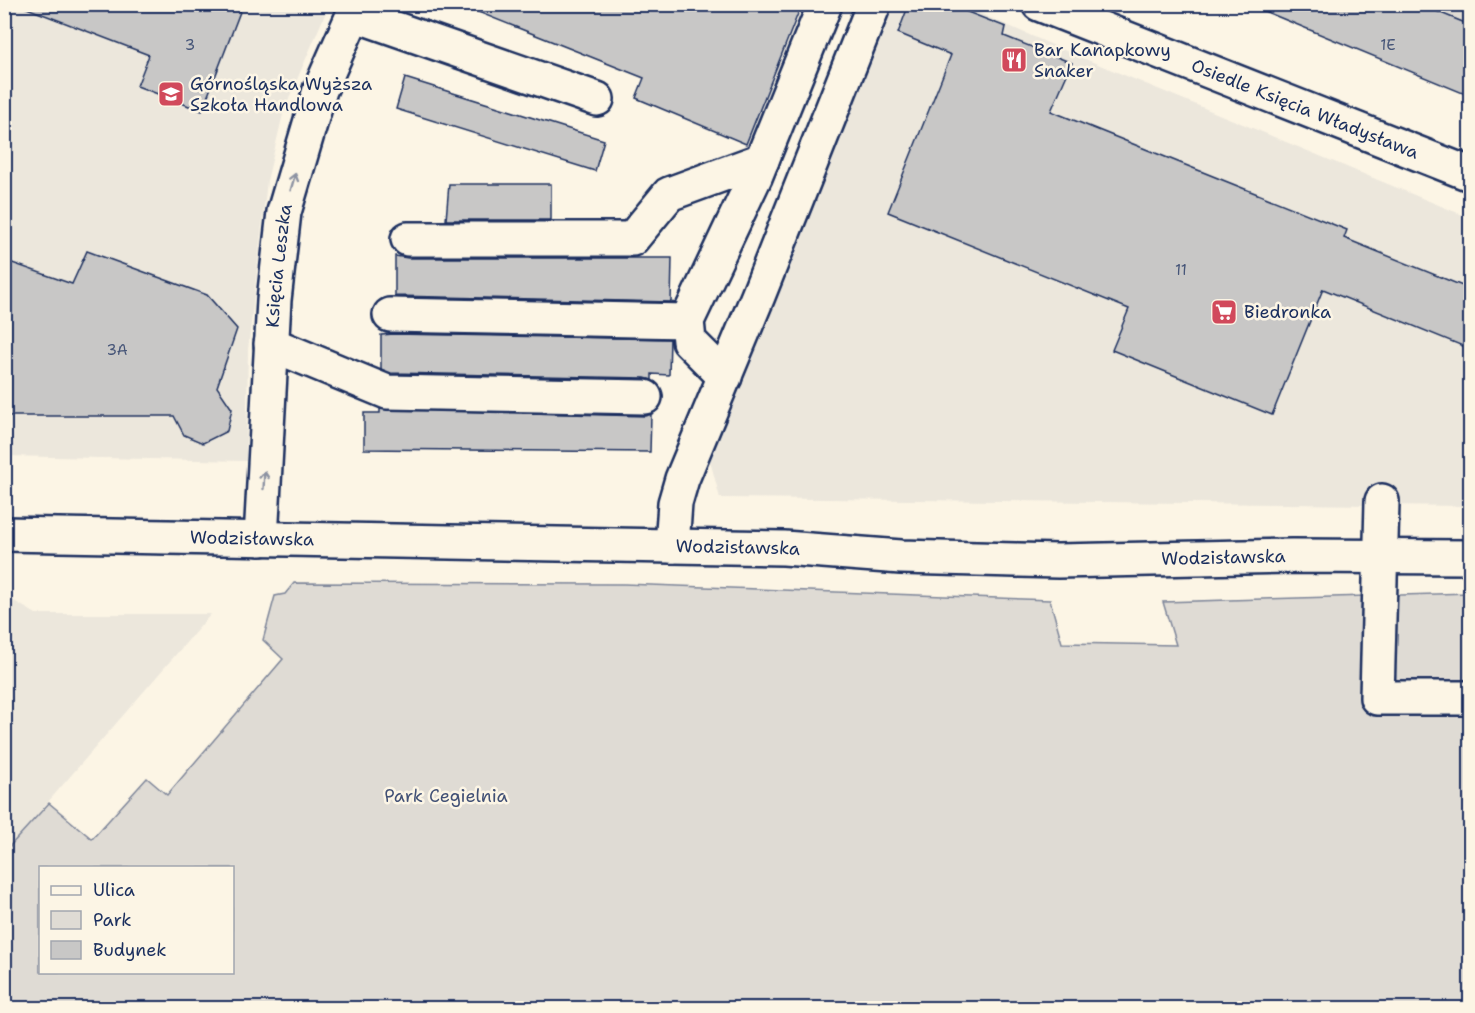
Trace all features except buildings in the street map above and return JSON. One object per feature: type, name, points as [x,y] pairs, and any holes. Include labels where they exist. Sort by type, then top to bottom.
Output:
[{"type":"street","points":[[724,377],[688,341],[687,321],[762,160],[825,4]]},
{"type":"street","points":[[672,546],[678,490],[874,4]]},
{"type":"street","name":"Osiedle Księcia Władysława","points":[[1039,4],[1470,174]]},
{"type":"street","points":[[355,9],[597,99]]},
{"type":"street","name":"Księcia Leszka","points":[[261,539],[274,300],[284,212],[320,90],[355,9]]},
{"type":"street","points":[[408,239],[632,239],[669,194],[762,160]]},
{"type":"street","points":[[390,315],[687,321]]},
{"type":"street","points":[[271,344],[387,392],[645,397]]},
{"type":"street","points":[[1382,501],[1377,698],[1470,698]]},
{"type":"street","name":"Wodzisławska","points":[[4,534],[784,548],[901,558],[1058,561],[1292,556],[1470,557]]},
{"type":"shaded area","points":[[5,5],[329,5],[284,110],[267,181],[248,350],[246,461],[5,456]]},
{"type":"shaded area","points":[[887,5],[961,5],[1066,51],[1470,218],[1470,506],[720,498],[709,457]]},
{"type":"shaded area","points":[[4,595],[36,614],[211,614],[8,848],[4,846]]},
{"type":"green space","points":[[1419,5],[1470,5],[1470,25]]},
{"type":"green space","name":"Park Cegielnia","points":[[294,583],[624,584],[1050,600],[1062,643],[1176,645],[1163,602],[1470,593],[1470,1008],[5,1008],[4,846],[8,848],[49,803],[92,839],[147,778],[167,795],[283,659],[263,640],[275,596],[285,594]]},
{"type":"place","name":"Bar Kanapkowy Snaker","points":[[1014,60]]},
{"type":"place","name":"Górnośląska Wyższa Szkoła Handlowa","points":[[171,94]]},
{"type":"place","name":"Biedronka","points":[[1224,312]]}]
